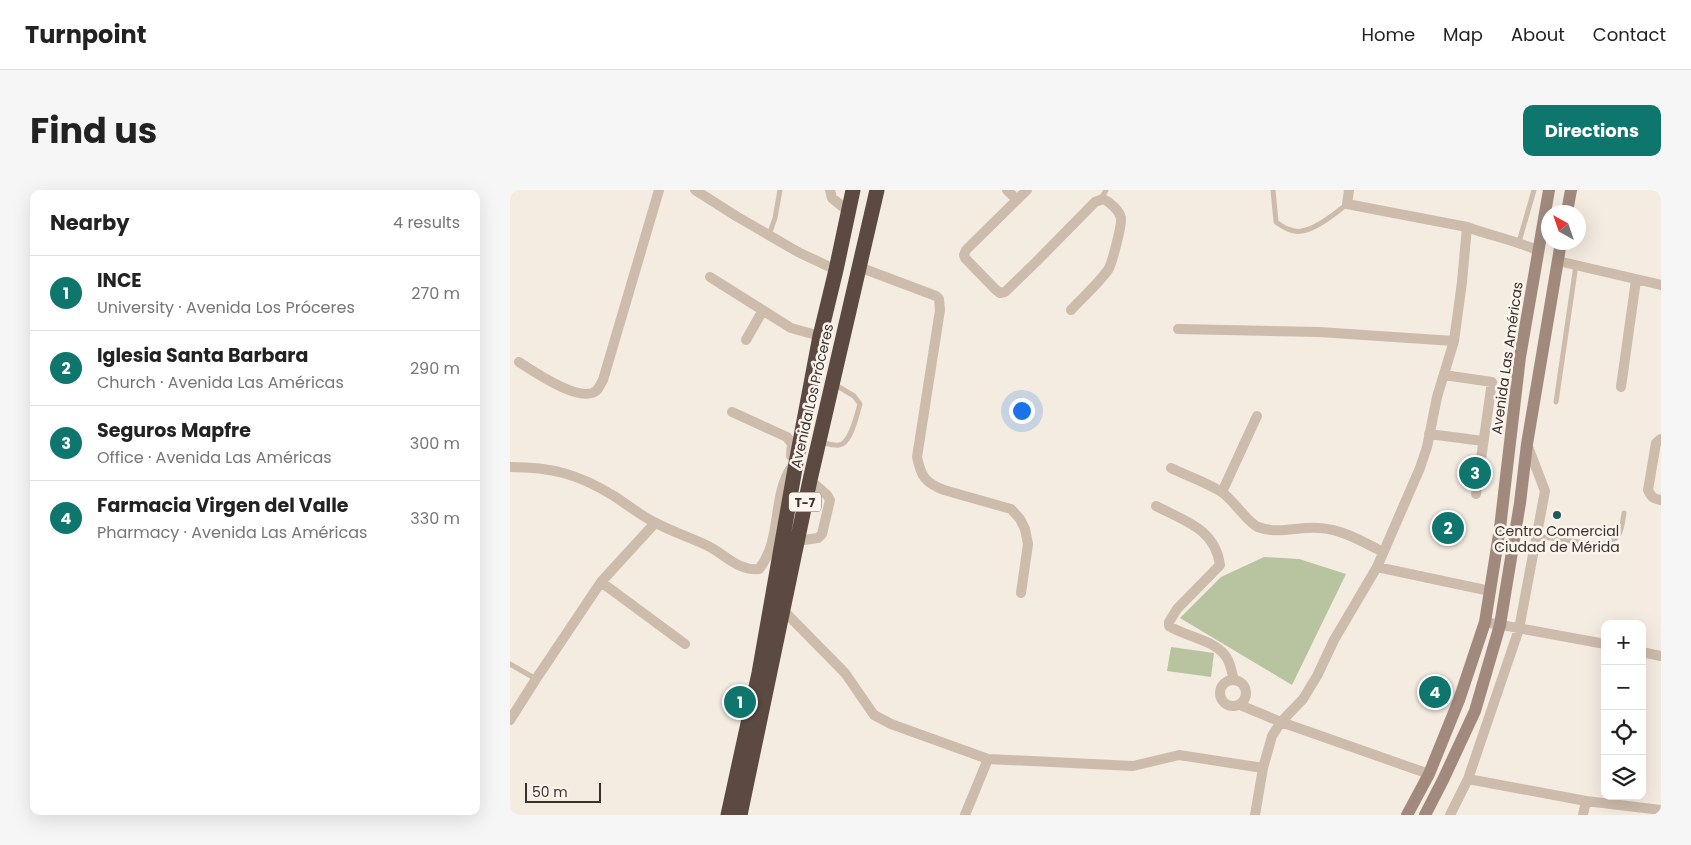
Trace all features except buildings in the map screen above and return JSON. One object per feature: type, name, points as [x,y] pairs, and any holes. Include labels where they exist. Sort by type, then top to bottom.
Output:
[{"type":"highway","name":"Avenida Los Próceres","points":[[728,815],[759,673],[793,466],[852,190]]},
{"type":"highway","name":"Avenida Los Próceres","points":[[740,815],[810,480],[877,190]]},
{"type":"street","points":[[519,362],[542,377],[570,391],[589,394],[598,390],[659,190]]},
{"type":"street","points":[[695,190],[798,252],[836,270]]},
{"type":"street","points":[[830,190],[832,198],[848,211]]},
{"type":"street","points":[[1007,190],[1017,200]]},
{"type":"street","points":[[1027,190],[966,250],[964,255],[968,262],[1000,293],[1007,290],[1103,194],[1120,216],[1121,223],[1113,258],[1108,271],[1071,310]]},
{"type":"street","points":[[1349,190],[1347,204],[1467,227],[1519,242],[1539,251]]},
{"type":"street","name":"Avenida Las Américas","points":[[1407,815],[1429,774],[1459,700],[1485,622],[1500,528],[1520,357],[1549,190]]},
{"type":"street","points":[[1568,205],[1571,190]]},
{"type":"street","points":[[1255,815],[1263,768],[1272,736],[1281,722],[1303,699],[1334,640],[1377,567],[1420,468],[1437,396],[1454,341],[1467,227]]},
{"type":"street","points":[[1425,815],[1475,711],[1500,625],[1520,503],[1527,444],[1560,250]]},
{"type":"street","points":[[1558,261],[1661,285]]},
{"type":"street","points":[[859,267],[939,298],[940,310],[917,456],[920,471],[924,478],[933,486],[1011,509],[1020,519],[1025,529],[1028,544],[1021,594]]},
{"type":"street","points":[[710,277],[791,328],[820,336]]},
{"type":"street","points":[[1621,387],[1636,280]]},
{"type":"street","points":[[746,340],[763,310]]},
{"type":"street","points":[[1178,329],[1319,332],[1454,341]]},
{"type":"street","points":[[1520,357],[1542,356]]},
{"type":"street","points":[[1444,374],[1492,382],[1476,494]]},
{"type":"street","points":[[510,467],[550,469],[572,475],[613,495],[655,523],[710,547],[738,566],[751,570],[759,569],[765,562],[771,543],[784,482],[793,466],[792,444],[787,437],[732,412]]},
{"type":"street","points":[[1222,492],[1257,416]]},
{"type":"street","points":[[1429,434],[1484,441]]},
{"type":"street","points":[[1661,439],[1656,443],[1648,490],[1654,499],[1661,500]]},
{"type":"street","points":[[1450,815],[1468,780],[1519,629],[1545,491],[1527,444]]},
{"type":"street","points":[[1171,468],[1222,492],[1258,527],[1282,532],[1319,528],[1350,535],[1383,552]]},
{"type":"street","points":[[797,541],[818,538],[822,534],[830,500],[810,480]]},
{"type":"street","points":[[1156,506],[1202,529],[1218,553],[1220,565],[1177,609],[1169,622],[1170,626],[1176,630],[1219,648],[1228,660],[1234,680]]},
{"type":"street","points":[[510,720],[601,582],[655,523]]},
{"type":"street","points":[[1377,567],[1490,591]]},
{"type":"street","points":[[601,582],[685,644]]},
{"type":"street","points":[[783,610],[845,673],[874,716],[988,759],[1133,766],[1179,755],[1263,768]]},
{"type":"street","points":[[1485,622],[1601,643]]},
{"type":"street","points":[[1646,653],[1661,656]]},
{"type":"street","points":[[1230,680],[1234,680],[1242,684],[1246,692],[1244,701],[1240,705],[1231,707],[1220,699],[1220,690],[1222,685],[1230,680]]},
{"type":"street","points":[[1240,705],[1281,722],[1429,774]]},
{"type":"street","points":[[965,815],[988,759]]},
{"type":"street","points":[[1468,780],[1586,801],[1661,810]]},
{"type":"street","points":[[1583,815],[1586,801]]},
{"type":"lane","points":[[769,235],[776,218],[778,190]]},
{"type":"lane","points":[[1273,190],[1276,222],[1286,229],[1301,231],[1334,215],[1347,204]]},
{"type":"lane","points":[[1519,242],[1534,190]]},
{"type":"lane","points":[[1556,402],[1576,265]]},
{"type":"lane","points":[[819,441],[839,445],[844,443],[848,439],[860,404],[854,396],[832,383]]},
{"type":"lane","points":[[1536,536],[1600,545],[1614,541],[1622,532],[1624,513]]},
{"type":"lane","points":[[510,664],[536,679]]},
{"type":"green space","points":[[1264,557],[1299,559],[1346,574],[1292,685],[1180,618],[1221,577]]},
{"type":"green space","points":[[1171,647],[1214,653],[1211,677],[1167,671]]},
{"type":"place","name":"Seguros Mapfre","points":[[1475,473]]},
{"type":"place","name":"Centro Comercial Ciudad de Mérida","points":[[1557,515]]},
{"type":"place","name":"Iglesia Santa Barbara","points":[[1448,528]]},
{"type":"place","name":"Farmacia Virgen del Valle","points":[[1435,692]]},
{"type":"place","name":"INCE","points":[[740,702]]}]
